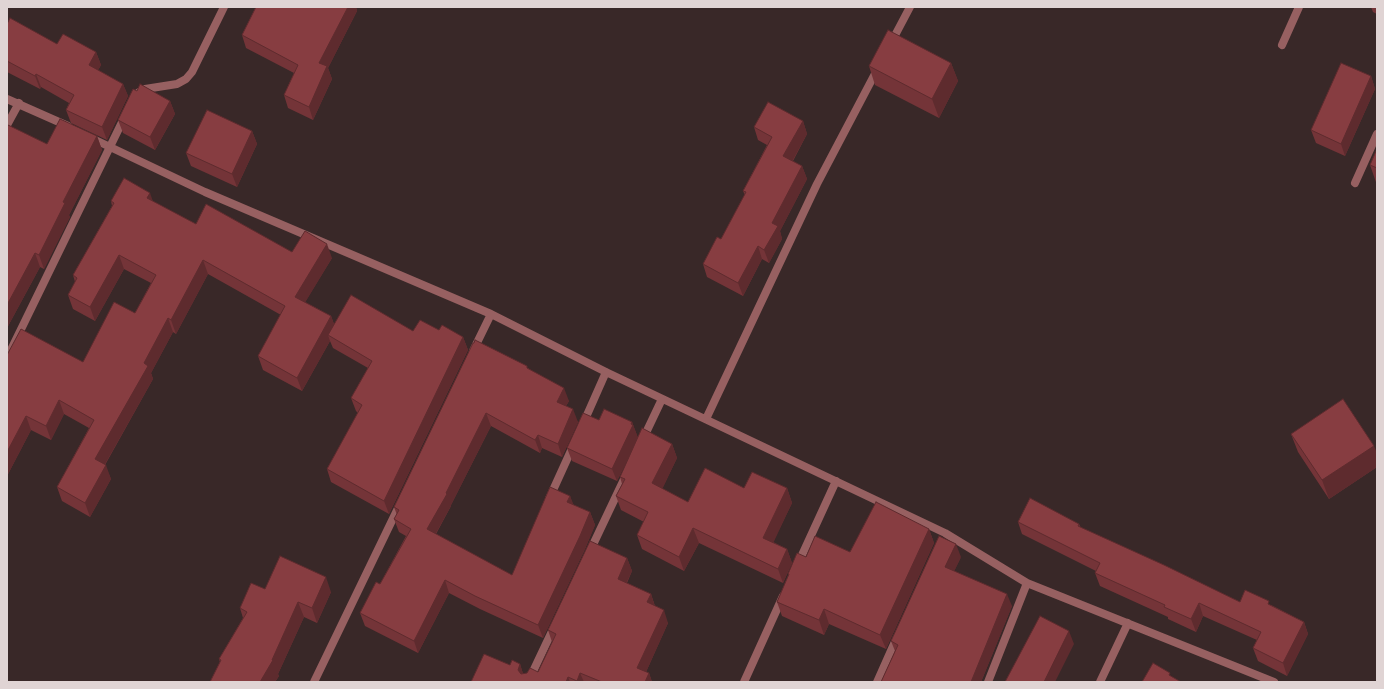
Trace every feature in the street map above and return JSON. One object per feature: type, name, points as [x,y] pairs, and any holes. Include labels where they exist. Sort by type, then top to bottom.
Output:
[{"type":"street","points":[[134,97],[140,91],[145,89],[177,84],[186,79],[192,72],[224,7]]},
{"type":"street","points":[[888,48],[910,7]]},
{"type":"street","points":[[1282,45],[1299,7]]},
{"type":"street","points":[[706,419],[817,184],[881,62]]},
{"type":"street","points":[[7,99],[19,103],[205,192],[491,314],[606,372],[836,481],[1027,583],[1274,682]]},
{"type":"street","points":[[7,126],[19,103]]},
{"type":"street","points":[[7,358],[127,111]]},
{"type":"street","points":[[1355,183],[1377,134]]},
{"type":"street","points":[[471,356],[491,314]]},
{"type":"street","points":[[545,508],[606,372]]},
{"type":"street","points":[[638,448],[662,399]]},
{"type":"street","points":[[585,562],[632,462]]},
{"type":"street","points":[[793,574],[836,481]]},
{"type":"street","points":[[314,682],[403,498]]},
{"type":"street","points":[[988,682],[1027,583]]},
{"type":"street","points":[[744,682],[787,588]]},
{"type":"street","points":[[528,682],[558,618]]},
{"type":"street","points":[[1100,682],[1128,623]]},
{"type":"street","points":[[877,682],[899,632]]},
{"type":"building","points":[[256,7],[348,7],[319,63],[327,66],[309,107],[284,95],[298,65],[242,35]]},
{"type":"building","points":[[10,18],[57,44],[63,34],[96,52],[89,65],[123,84],[102,127],[66,110],[74,95],[36,74],[35,76],[7,61],[7,24]]},
{"type":"building","points":[[888,30],[951,63],[932,99],[869,66]]},
{"type":"building","points":[[1341,63],[1371,76],[1341,144],[1311,130]]},
{"type":"building","points":[[140,84],[170,101],[150,137],[118,120],[133,89],[137,91]]},
{"type":"building","points":[[768,102],[803,121],[783,156],[802,166],[772,223],[778,226],[764,250],[758,246],[738,283],[703,264],[717,237],[721,239],[746,192],[743,191],[772,137],[754,127]]},
{"type":"building","points":[[207,110],[252,131],[232,174],[186,153]]},
{"type":"building","points":[[60,119],[97,136],[63,202],[65,203],[39,255],[35,253],[7,305],[7,128],[8,125],[47,144]]},
{"type":"building","points":[[1377,149],[1377,168],[1370,165]]},
{"type":"building","points":[[124,178],[150,193],[147,198],[196,224],[206,204],[292,252],[305,231],[327,244],[295,297],[331,316],[297,378],[258,356],[285,306],[203,260],[171,320],[168,318],[144,363],[148,366],[95,459],[106,465],[85,503],[57,487],[94,420],[59,400],[46,426],[26,416],[7,452],[7,355],[21,329],[83,362],[114,302],[135,313],[156,275],[119,255],[90,307],[68,295],[77,278],[73,275],[114,203],[111,201]]},
{"type":"building","points":[[351,295],[413,331],[420,320],[439,330],[442,325],[463,337],[384,501],[327,469],[362,405],[351,398],[372,361],[328,335]]},
{"type":"building","points":[[475,340],[527,366],[527,368],[564,388],[557,402],[573,409],[558,444],[538,435],[535,440],[486,413],[446,493],[447,494],[427,529],[512,575],[550,487],[570,496],[567,502],[590,512],[538,625],[475,596],[445,580],[414,641],[360,613],[376,582],[380,584],[411,529],[394,519],[399,510],[394,507]]},
{"type":"building","points":[[1343,399],[1374,446],[1322,480],[1291,434]]},
{"type":"building","points":[[604,409],[632,422],[631,424],[633,425],[612,469],[567,448],[583,413],[599,420]]},
{"type":"building","points":[[642,428],[672,444],[652,483],[688,502],[705,468],[744,488],[752,472],[787,488],[763,538],[787,549],[778,569],[693,528],[679,557],[637,535],[648,512],[616,496],[625,479],[620,477]]},
{"type":"building","points":[[1030,498],[1079,524],[1078,526],[1164,565],[1240,602],[1245,590],[1269,601],[1268,604],[1304,622],[1283,663],[1253,648],[1261,632],[1199,603],[1191,619],[1164,607],[1165,605],[1095,573],[1100,563],[1018,522]]},
{"type":"building","points":[[876,502],[929,529],[880,635],[824,609],[819,620],[777,602],[797,553],[806,557],[815,536],[850,552]]},
{"type":"building","points":[[939,536],[956,544],[945,567],[1007,594],[971,682],[881,682],[898,645],[891,641]]},
{"type":"building","points":[[590,541],[627,558],[618,579],[651,594],[647,602],[664,610],[637,668],[649,673],[645,682],[602,682],[580,673],[577,681],[568,677],[566,682],[471,682],[484,654],[510,665],[512,660],[520,664],[518,670],[521,674],[527,673],[530,668],[538,672],[556,634],[548,630]]},
{"type":"building","points":[[280,556],[326,577],[312,608],[298,602],[273,660],[260,682],[210,682],[221,660],[219,659],[247,612],[240,608],[251,583],[265,589]]},
{"type":"building","points":[[1040,616],[1069,631],[1044,682],[1005,682]]},
{"type":"building","points":[[1153,663],[1170,673],[1169,675],[1181,682],[1142,682]]}]
